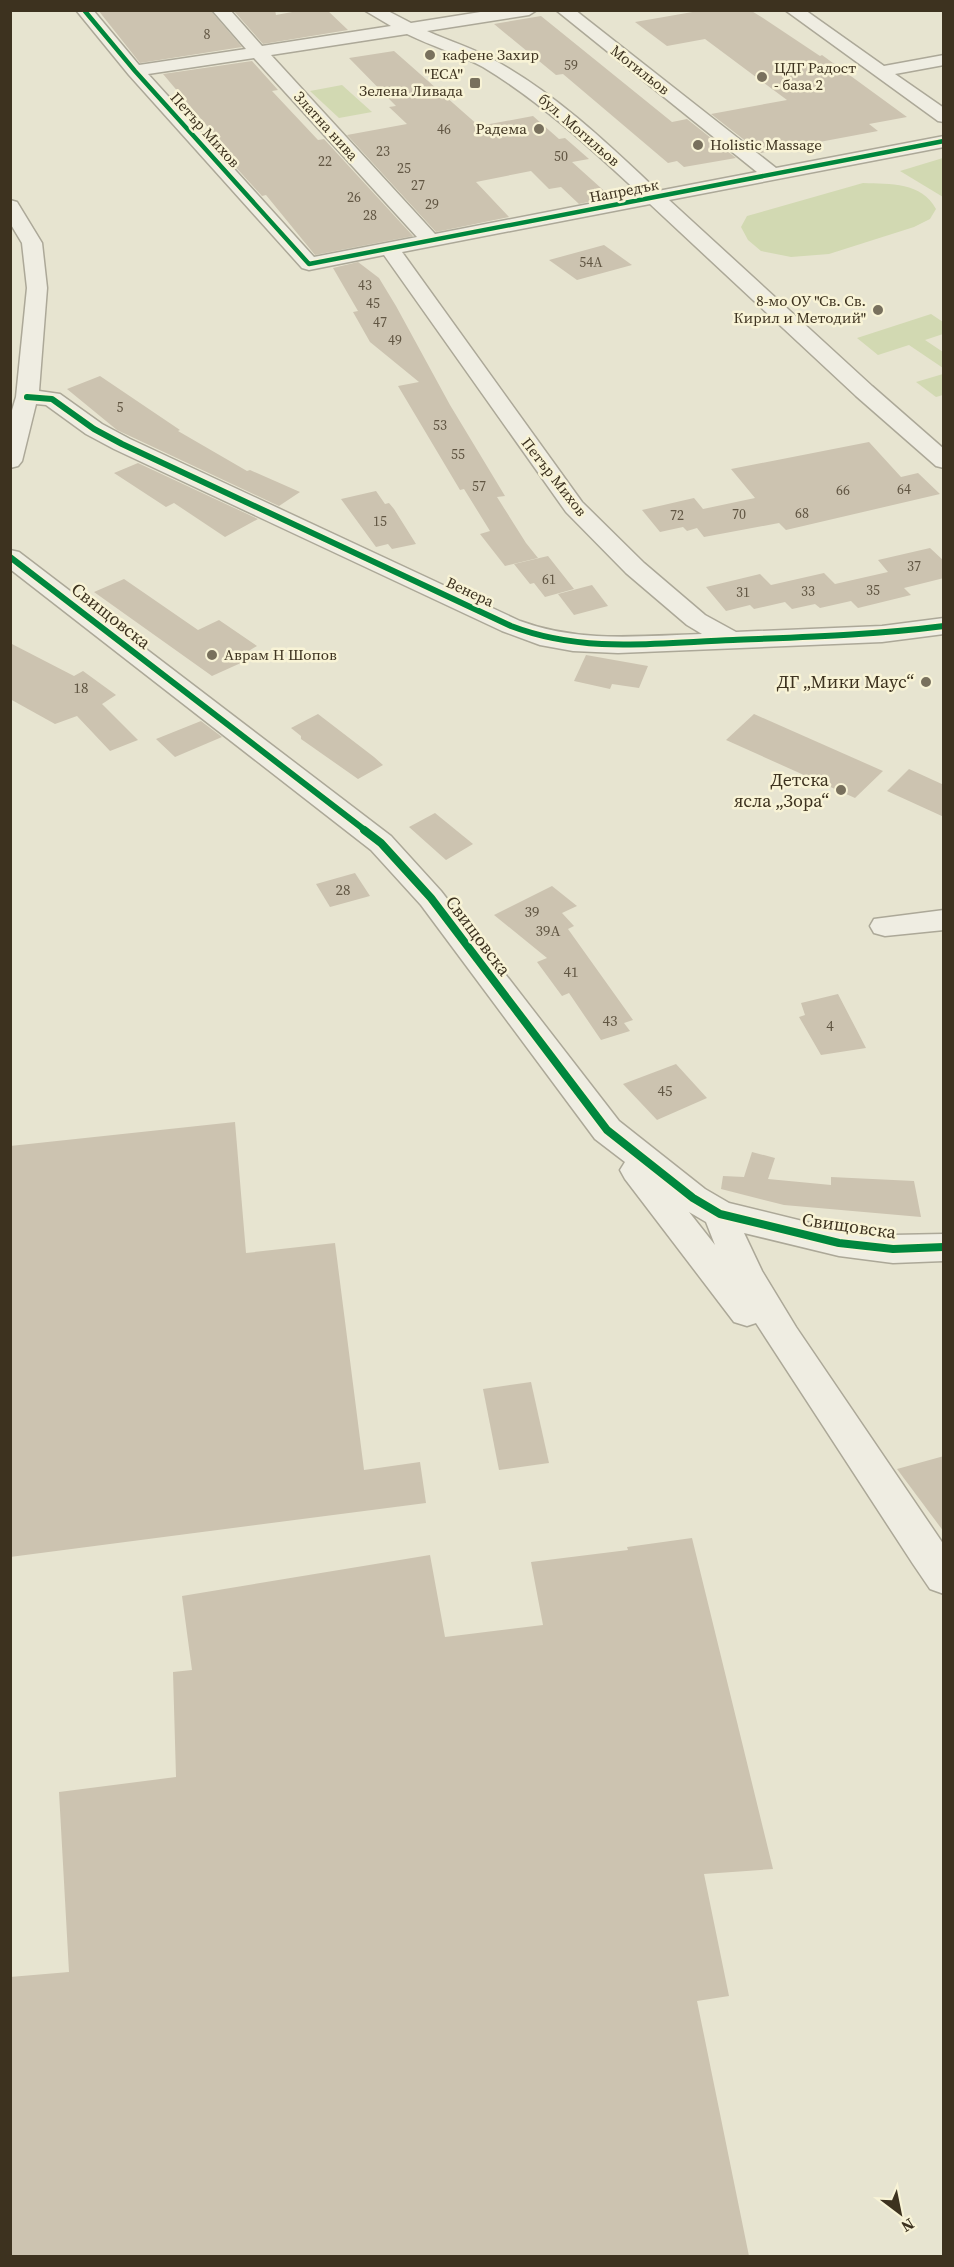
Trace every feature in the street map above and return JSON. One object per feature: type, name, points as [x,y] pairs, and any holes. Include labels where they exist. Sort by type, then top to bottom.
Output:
[{"type":"street","name":"Петър Михов","points":[[84,10],[135,71],[309,264]]},
{"type":"street","name":"Златна нива","points":[[220,10],[431,241]]},
{"type":"street","name":"бул. Могильов","points":[[372,10],[486,62],[532,90],[589,137],[944,461]]},
{"type":"street","points":[[135,71],[412,30],[529,10]]},
{"type":"street","name":"Могильов","points":[[564,10],[773,175]]},
{"type":"street","points":[[793,10],[944,117]]},
{"type":"street","points":[[880,72],[944,60]]},
{"type":"street","name":"Напредък","points":[[309,264],[944,141]]},
{"type":"street","points":[[10,206],[32,243],[37,288],[27,397],[10,461]]},
{"type":"street","name":"Петър Михов","points":[[390,249],[574,507],[635,568],[696,620],[733,641]]},
{"type":"street","name":"Венера","points":[[27,397],[52,399],[94,429],[122,444],[511,626],[540,637],[573,643],[618,645],[882,634],[944,626]]},
{"type":"street","name":"Свищовска","points":[[10,557],[381,843],[431,898],[606,1130],[658,1172],[720,1214],[839,1243],[893,1249],[944,1247]]},
{"type":"street","points":[[885,926],[944,920]]},
{"type":"street","points":[[606,1130],[867,1467]]},
{"type":"street","points":[[720,1214],[731,1247],[753,1290],[867,1467],[944,1577]]},
{"type":"green space","points":[[342,85],[372,112],[339,118],[310,91]]},
{"type":"green space","points":[[943,158],[943,197],[900,171]]},
{"type":"green space","points":[[863,183],[904,186],[914,189],[930,200],[936,209],[930,219],[914,227],[829,254],[791,257],[761,251],[748,240],[741,227],[747,216]]},
{"type":"green space","points":[[931,314],[943,322],[943,334],[925,340],[943,352],[943,368],[909,345],[878,355],[857,338]]},
{"type":"green space","points":[[943,374],[943,395],[936,397],[916,382]]},
{"type":"building","points":[[98,10],[210,10],[242,47],[140,63]]},
{"type":"building","points":[[233,10],[275,10],[276,15],[303,10],[327,10],[348,30],[263,44]]},
{"type":"building","points":[[704,10],[750,10],[820,56],[822,55],[907,117],[869,124],[878,131],[761,153],[711,114],[787,100],[705,39],[667,46],[635,22]]},
{"type":"building","points":[[541,16],[672,122],[687,119],[736,158],[684,167],[677,161],[668,163],[563,74],[556,75],[494,24]]},
{"type":"building","points":[[394,51],[479,126],[533,116],[559,139],[565,138],[589,159],[572,162],[611,197],[579,204],[561,187],[549,189],[531,171],[476,182],[509,217],[436,232],[347,135],[407,124],[389,107],[396,106],[349,58]]},
{"type":"building","points":[[252,61],[278,90],[272,91],[318,140],[324,139],[413,236],[315,255],[266,195],[262,196],[211,140],[218,139],[163,74]]},
{"type":"building","points":[[604,245],[632,265],[577,280],[549,260]]},
{"type":"building","points":[[358,262],[379,278],[450,405],[505,496],[497,497],[538,558],[505,566],[480,534],[490,531],[464,489],[460,490],[398,386],[419,382],[370,342],[353,312],[358,311],[333,268]]},
{"type":"building","points":[[100,376],[180,430],[178,431],[247,471],[250,470],[300,492],[279,506],[117,430],[67,389]]},
{"type":"building","points":[[869,442],[901,477],[918,473],[940,494],[786,530],[779,523],[704,537],[697,528],[687,531],[683,527],[660,532],[642,510],[694,498],[703,509],[755,498],[731,469]]},
{"type":"building","points":[[138,463],[258,519],[225,537],[174,503],[166,507],[114,473]]},
{"type":"building","points":[[376,491],[385,504],[389,503],[394,509],[416,544],[392,549],[388,544],[376,547],[341,499]]},
{"type":"building","points":[[930,548],[944,561],[944,578],[904,588],[911,595],[858,608],[851,601],[820,608],[815,604],[792,609],[785,602],[754,609],[750,605],[726,611],[706,587],[760,574],[771,585],[824,573],[835,584],[888,572],[878,560]]},
{"type":"building","points":[[548,556],[574,589],[545,597],[534,583],[530,584],[514,564]]},
{"type":"building","points":[[124,579],[198,630],[219,620],[257,646],[237,658],[243,662],[212,676],[94,592]]},
{"type":"building","points":[[592,585],[608,606],[574,615],[558,594]]},
{"type":"building","points":[[10,643],[74,676],[83,671],[116,695],[102,704],[138,740],[110,751],[77,716],[55,724],[10,699]]},
{"type":"building","points":[[586,655],[648,666],[639,688],[612,684],[610,689],[574,681]]},
{"type":"building","points":[[318,714],[383,765],[358,779],[301,739],[301,736],[291,728]]},
{"type":"building","points":[[754,714],[883,771],[855,798],[726,740]]},
{"type":"building","points":[[201,721],[222,737],[175,757],[156,739]]},
{"type":"building","points":[[909,769],[944,785],[944,817],[887,791]]},
{"type":"building","points":[[435,813],[473,844],[446,860],[409,827]]},
{"type":"building","points":[[355,873],[370,896],[330,907],[316,884]]},
{"type":"building","points":[[552,886],[577,906],[562,913],[574,926],[568,929],[633,1020],[624,1023],[630,1031],[601,1040],[569,993],[562,996],[537,962],[547,958],[494,915]]},
{"type":"building","points":[[838,994],[866,1048],[821,1055],[799,1017],[805,1015],[801,1003]]},
{"type":"building","points":[[676,1064],[707,1098],[657,1120],[623,1084]]},
{"type":"building","points":[[235,1122],[246,1253],[335,1243],[364,1470],[420,1462],[426,1503],[10,1557],[10,1146]]},
{"type":"building","points":[[752,1152],[775,1158],[768,1179],[831,1185],[831,1177],[914,1181],[921,1217],[784,1205],[721,1189],[723,1176],[744,1177]]},
{"type":"building","points":[[531,1382],[549,1463],[499,1470],[483,1389]]},
{"type":"building","points":[[944,1456],[944,1532],[897,1469]]},
{"type":"building","points":[[692,1538],[773,1869],[704,1874],[729,1996],[697,2001],[749,2256],[10,2256],[10,1977],[69,1972],[59,1792],[176,1777],[173,1672],[192,1670],[182,1596],[430,1555],[445,1637],[543,1625],[531,1562],[628,1550],[627,1547]]},
{"type":"cycle path","points":[[84,10],[135,71],[309,264],[944,141]]},
{"type":"cycle path","points":[[27,397],[52,399],[94,429],[122,444],[511,626],[540,637],[573,643],[618,645],[882,634],[944,626]]},
{"type":"cycle path","points":[[10,557],[381,843],[431,898],[607,1130],[693,1198],[720,1214],[839,1243],[893,1249],[944,1247]]},
{"type":"place","name":"кафене Захир","points":[[430,55]]},
{"type":"place","name":"ЦДГ Радост - база 2","points":[[762,77]]},
{"type":"place","name":"''ЕСА'' Зелена Ливада","points":[[475,83]]},
{"type":"place","name":"Радема","points":[[539,129]]},
{"type":"place","name":"Holistic Massage","points":[[698,145]]},
{"type":"place","name":"8-мо ОУ \"Св. Св. Кирил и Методий\"","points":[[878,310]]},
{"type":"place","name":"Аврам Н Шопов","points":[[212,655]]},
{"type":"place","name":"ДГ „Мики Маус“","points":[[926,682]]},
{"type":"place","name":"Детска ясла „Зора“","points":[[841,790]]}]
